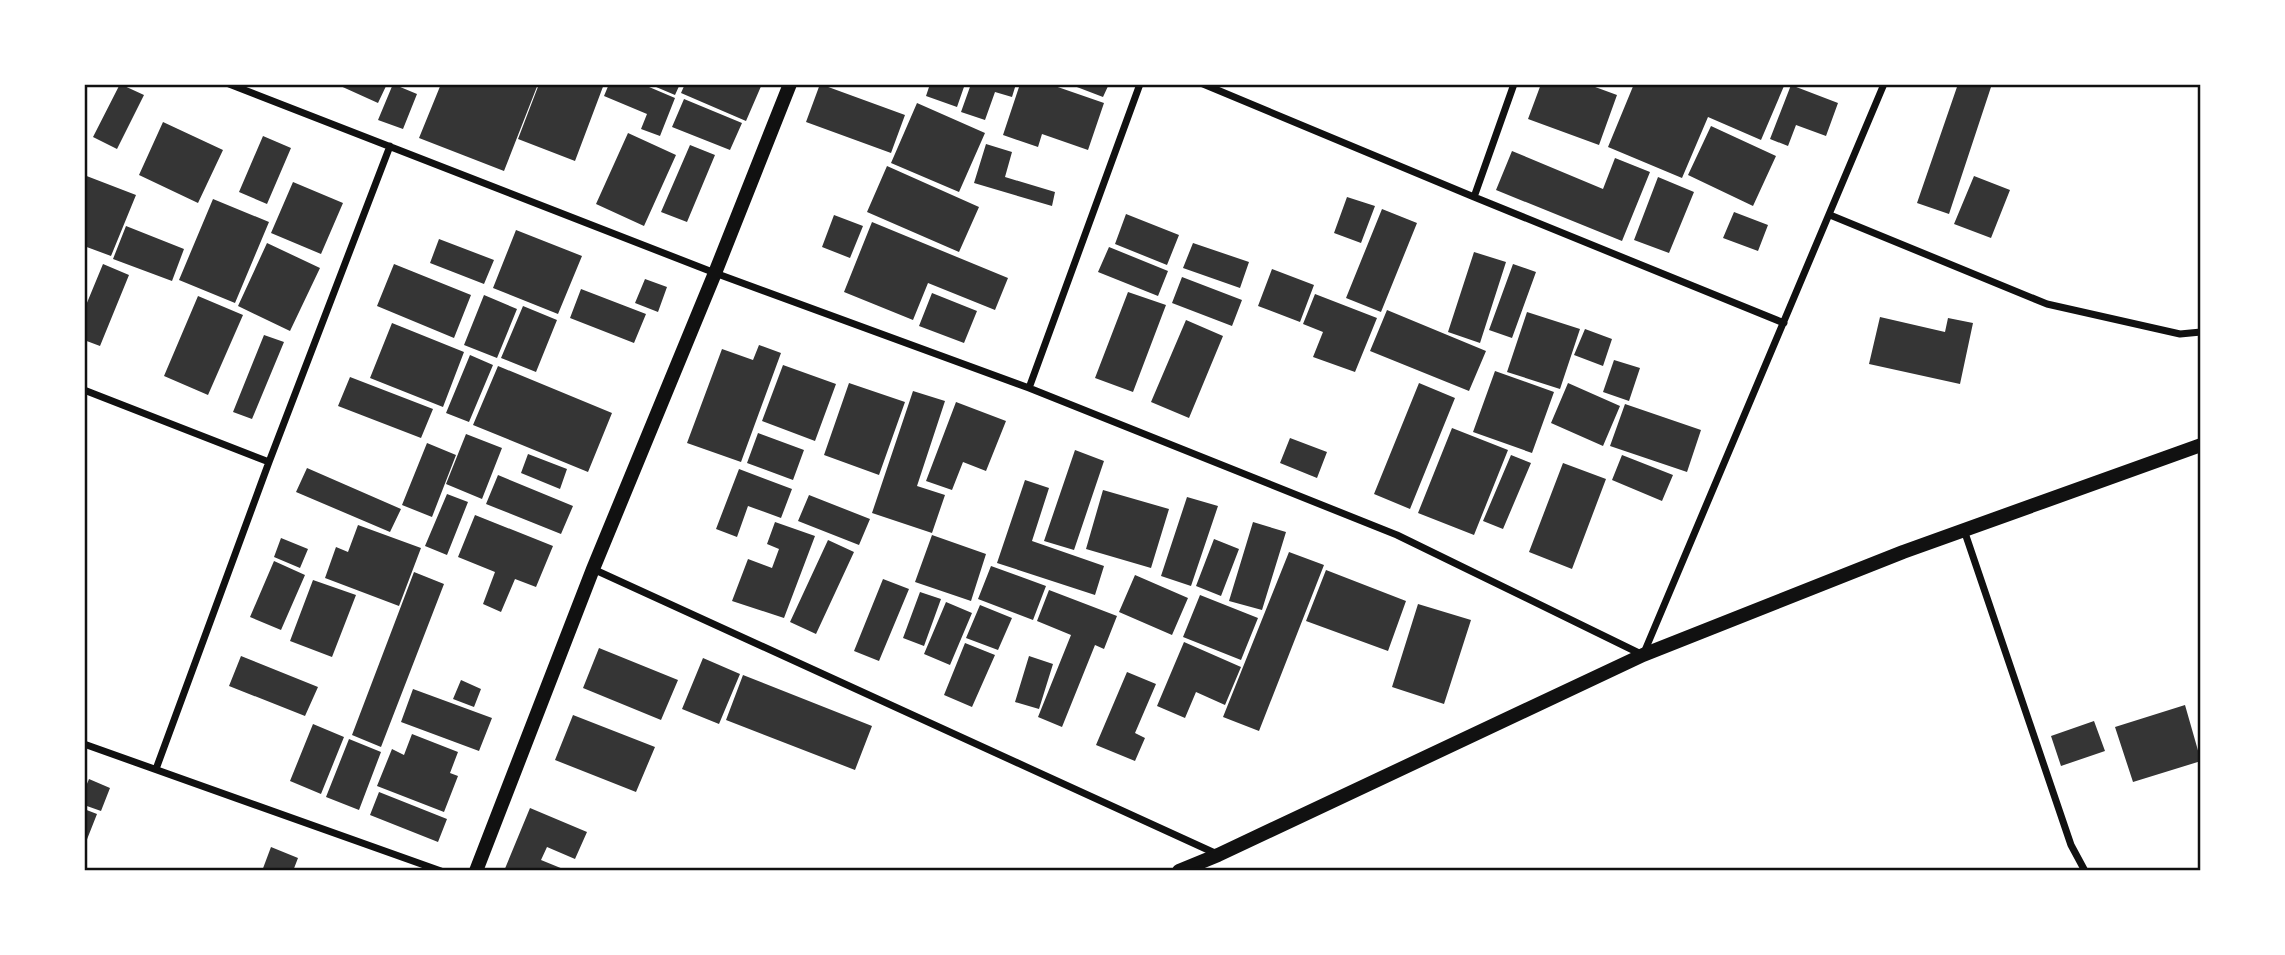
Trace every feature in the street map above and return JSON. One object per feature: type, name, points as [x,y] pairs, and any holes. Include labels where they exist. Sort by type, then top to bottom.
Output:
[{"type":"main road","points":[[476,871],[593,569],[790,84]]},
{"type":"main road","points":[[1179,871],[1643,655],[1903,552],[2201,445]]},
{"type":"street","points":[[229,84],[715,273],[1029,388],[1398,535],[1643,655],[1884,84]]},
{"type":"street","points":[[1029,388],[1140,84]]},
{"type":"street","points":[[1203,84],[1474,198],[1784,323]]},
{"type":"street","points":[[1474,198],[1514,84]]},
{"type":"street","points":[[156,769],[269,462],[390,146]]},
{"type":"street","points":[[1830,215],[2047,304],[2180,334],[2201,332]]},
{"type":"street","points":[[84,390],[269,462]]},
{"type":"street","points":[[1964,530],[2071,845],[2085,871]]},
{"type":"street","points":[[593,569],[1218,855]]},
{"type":"street","points":[[84,744],[441,871]]},
{"type":"building","points":[[120,84],[144,95],[117,149],[93,137]]},
{"type":"building","points":[[336,84],[387,84],[378,103]]},
{"type":"building","points":[[393,84],[417,94],[403,129],[378,120]]},
{"type":"building","points":[[441,84],[538,84],[504,171],[419,138]]},
{"type":"building","points":[[539,84],[604,84],[575,161],[518,139]]},
{"type":"building","points":[[609,84],[642,84],[675,98],[660,136],[641,129],[647,114],[604,96]]},
{"type":"building","points":[[649,84],[680,84],[675,95]]},
{"type":"building","points":[[685,84],[762,84],[746,121],[681,93]]},
{"type":"building","points":[[820,84],[905,115],[891,153],[806,122]]},
{"type":"building","points":[[930,84],[965,84],[957,107],[926,96]]},
{"type":"building","points":[[971,84],[1016,84],[1012,97],[995,92],[985,120],[961,112]]},
{"type":"building","points":[[1020,84],[1049,84],[1104,103],[1088,150],[1042,134],[1038,147],[1003,135]]},
{"type":"building","points":[[1069,84],[1109,84],[1103,97]]},
{"type":"building","points":[[1541,84],[1587,84],[1617,95],[1599,145],[1528,119]]},
{"type":"building","points":[[1634,84],[1784,86],[1761,140],[1708,117],[1682,178],[1608,147]]},
{"type":"building","points":[[1958,84],[1992,84],[1949,214],[1917,203]]},
{"type":"building","points":[[1791,85],[1838,103],[1826,136],[1796,125],[1788,146],[1770,139]]},
{"type":"building","points":[[684,99],[742,123],[730,150],[672,127]]},
{"type":"building","points":[[917,103],[985,133],[959,192],[891,163]]},
{"type":"building","points":[[163,122],[223,150],[198,203],[139,175]]},
{"type":"building","points":[[1711,126],[1776,156],[1753,206],[1688,175]]},
{"type":"building","points":[[628,133],[676,155],[644,226],[596,204]]},
{"type":"building","points":[[263,136],[291,148],[267,204],[239,192]]},
{"type":"building","points":[[986,144],[1012,152],[1005,177],[1055,192],[1052,206],[974,183]]},
{"type":"building","points":[[690,145],[715,155],[687,222],[661,212]]},
{"type":"building","points":[[1512,151],[1603,189],[1615,158],[1650,172],[1622,241],[1496,190]]},
{"type":"building","points":[[887,166],[979,207],[959,252],[867,212]]},
{"type":"building","points":[[84,175],[136,195],[111,256],[84,246]]},
{"type":"building","points":[[1974,176],[2010,190],[1991,238],[1954,224]]},
{"type":"building","points":[[1658,177],[1694,192],[1669,253],[1634,240]]},
{"type":"building","points":[[293,182],[343,203],[321,254],[271,233]]},
{"type":"building","points":[[1347,197],[1375,206],[1361,243],[1334,233]]},
{"type":"building","points":[[213,199],[269,222],[235,303],[179,280]]},
{"type":"building","points":[[1382,209],[1417,223],[1381,312],[1346,298]]},
{"type":"building","points":[[1734,212],[1768,225],[1758,251],[1723,238]]},
{"type":"building","points":[[1126,214],[1179,235],[1167,265],[1115,244]]},
{"type":"building","points":[[834,215],[863,226],[850,258],[822,247]]},
{"type":"building","points":[[872,222],[1008,278],[995,310],[928,283],[913,320],[844,292]]},
{"type":"building","points":[[126,226],[184,249],[172,281],[113,259]]},
{"type":"building","points":[[516,230],[582,256],[558,314],[493,288]]},
{"type":"building","points":[[439,239],[494,260],[484,284],[430,263]]},
{"type":"building","points":[[267,243],[320,268],[290,331],[238,306]]},
{"type":"building","points":[[1193,243],[1249,262],[1240,288],[1183,268]]},
{"type":"building","points":[[1109,247],[1168,271],[1158,296],[1098,272]]},
{"type":"building","points":[[1474,252],[1506,262],[1480,343],[1448,332]]},
{"type":"building","points":[[103,264],[129,275],[100,346],[84,340],[84,310]]},
{"type":"building","points":[[394,264],[471,295],[454,338],[377,306]]},
{"type":"building","points":[[1513,264],[1536,272],[1512,338],[1489,330]]},
{"type":"building","points":[[1272,269],[1314,285],[1300,322],[1258,306]]},
{"type":"building","points":[[1182,277],[1242,300],[1232,326],[1172,303]]},
{"type":"building","points":[[645,279],[667,287],[658,312],[635,303]]},
{"type":"building","points":[[581,289],[646,314],[634,343],[570,318]]},
{"type":"building","points":[[1128,292],[1166,305],[1133,392],[1095,378]]},
{"type":"building","points":[[932,293],[977,311],[964,343],[919,326]]},
{"type":"building","points":[[1315,294],[1377,318],[1355,372],[1313,357],[1323,332],[1303,324]]},
{"type":"building","points":[[484,295],[517,309],[497,358],[464,345]]},
{"type":"building","points":[[198,296],[243,315],[208,395],[164,376]]},
{"type":"building","points":[[523,306],[557,320],[536,372],[501,358]]},
{"type":"building","points":[[1387,310],[1486,351],[1469,391],[1370,351]]},
{"type":"building","points":[[1527,312],[1580,329],[1560,389],[1507,372]]},
{"type":"building","points":[[1880,317],[1945,332],[1948,318],[1973,323],[1960,384],[1869,364]]},
{"type":"building","points":[[1186,320],[1223,336],[1189,418],[1151,402]]},
{"type":"building","points":[[392,323],[464,352],[443,407],[370,378]]},
{"type":"building","points":[[1585,329],[1612,339],[1603,366],[1574,355]]},
{"type":"building","points":[[264,335],[284,342],[252,419],[233,412]]},
{"type":"building","points":[[759,345],[781,353],[741,462],[687,443],[722,349],[753,360]]},
{"type":"building","points":[[470,355],[493,365],[469,422],[446,413]]},
{"type":"building","points":[[1614,360],[1640,368],[1629,401],[1603,392]]},
{"type":"building","points":[[783,365],[836,384],[815,441],[762,421]]},
{"type":"building","points":[[498,366],[612,413],[588,472],[473,425]]},
{"type":"building","points":[[1495,371],[1554,392],[1532,453],[1473,432]]},
{"type":"building","points":[[350,377],[433,409],[421,438],[338,406]]},
{"type":"building","points":[[849,383],[905,402],[879,475],[824,455]]},
{"type":"building","points":[[1419,383],[1455,398],[1410,509],[1374,494]]},
{"type":"building","points":[[1568,383],[1620,406],[1603,446],[1551,423]]},
{"type":"building","points":[[913,391],[945,401],[917,486],[945,495],[932,533],[872,513]]},
{"type":"building","points":[[956,402],[1006,421],[986,471],[963,462],[952,490],[926,481]]},
{"type":"building","points":[[1625,404],[1701,430],[1687,472],[1610,446]]},
{"type":"building","points":[[1452,428],[1508,450],[1474,535],[1418,513]]},
{"type":"building","points":[[758,433],[804,450],[793,480],[747,463]]},
{"type":"building","points":[[466,434],[502,448],[482,499],[446,484]]},
{"type":"building","points":[[1290,438],[1327,452],[1317,478],[1280,463]]},
{"type":"building","points":[[427,443],[456,455],[432,517],[402,505]]},
{"type":"building","points":[[1075,450],[1104,461],[1074,550],[1044,541]]},
{"type":"building","points":[[528,454],[567,469],[560,489],[521,473]]},
{"type":"building","points":[[1511,455],[1531,463],[1503,529],[1483,521]]},
{"type":"building","points":[[1622,455],[1673,475],[1662,501],[1612,480]]},
{"type":"building","points":[[1563,463],[1606,479],[1572,569],[1529,552]]},
{"type":"building","points":[[307,468],[401,509],[390,532],[296,492]]},
{"type":"building","points":[[739,469],[792,489],[781,518],[748,506],[737,537],[716,529]]},
{"type":"building","points":[[498,475],[573,506],[561,534],[486,504]]},
{"type":"building","points":[[1025,480],[1049,488],[1032,541],[1104,566],[1095,595],[997,563]]},
{"type":"building","points":[[1103,490],[1169,509],[1151,568],[1086,549]]},
{"type":"building","points":[[447,494],[468,502],[447,555],[425,546]]},
{"type":"building","points":[[809,495],[870,519],[859,545],[798,521]]},
{"type":"building","points":[[1187,497],[1218,506],[1191,586],[1161,576]]},
{"type":"building","points":[[475,515],[553,546],[536,587],[515,579],[501,612],[483,604],[495,572],[458,557]]},
{"type":"building","points":[[775,522],[815,536],[784,618],[732,601],[748,559],[772,568],[779,549],[767,544]]},
{"type":"building","points":[[1253,522],[1286,532],[1262,610],[1229,601]]},
{"type":"building","points":[[358,525],[421,548],[399,606],[325,578],[336,547],[348,552]]},
{"type":"building","points":[[932,535],[986,554],[971,601],[915,582]]},
{"type":"building","points":[[281,538],[308,549],[300,568],[274,557]]},
{"type":"building","points":[[1214,539],[1239,549],[1221,596],[1196,586]]},
{"type":"building","points":[[828,540],[854,552],[816,634],[790,622]]},
{"type":"building","points":[[1289,552],[1324,565],[1259,731],[1223,717]]},
{"type":"building","points":[[274,561],[305,575],[281,630],[250,617]]},
{"type":"building","points":[[991,566],[1046,586],[1033,620],[978,599]]},
{"type":"building","points":[[1326,570],[1406,601],[1388,651],[1306,621]]},
{"type":"building","points":[[414,572],[444,584],[381,747],[352,735]]},
{"type":"building","points":[[1135,575],[1188,598],[1172,635],[1119,612]]},
{"type":"building","points":[[883,579],[909,589],[879,661],[854,651]]},
{"type":"building","points":[[313,580],[356,595],[332,657],[290,641]]},
{"type":"building","points":[[1049,590],[1117,616],[1104,649],[1095,645],[1062,727],[1038,717],[1071,635],[1037,621]]},
{"type":"building","points":[[920,592],[941,599],[924,646],[903,638]]},
{"type":"building","points":[[1200,595],[1258,618],[1241,660],[1183,637]]},
{"type":"building","points":[[946,602],[972,613],[950,665],[924,654]]},
{"type":"building","points":[[1418,604],[1471,620],[1444,704],[1392,687]]},
{"type":"building","points":[[980,605],[1012,618],[998,650],[966,638]]},
{"type":"building","points":[[1184,642],[1241,667],[1225,705],[1196,692],[1185,718],[1157,706]]},
{"type":"building","points":[[965,643],[995,655],[972,707],[944,695]]},
{"type":"building","points":[[599,648],[678,680],[661,720],[583,688]]},
{"type":"building","points":[[241,656],[318,687],[305,716],[229,686]]},
{"type":"building","points":[[1029,656],[1053,664],[1039,709],[1015,702]]},
{"type":"building","points":[[703,658],[740,674],[719,724],[682,709]]},
{"type":"building","points":[[1127,672],[1156,684],[1135,733],[1145,738],[1135,761],[1096,745]]},
{"type":"building","points":[[743,675],[872,726],[855,770],[726,720]]},
{"type":"building","points":[[461,680],[481,689],[474,707],[453,699]]},
{"type":"building","points":[[413,689],[492,718],[479,751],[401,722]]},
{"type":"building","points":[[2185,705],[2201,761],[2133,782],[2115,727]]},
{"type":"building","points":[[573,715],[655,747],[636,792],[555,760]]},
{"type":"building","points":[[2094,721],[2105,751],[2061,766],[2051,736]]},
{"type":"building","points":[[313,724],[344,737],[321,794],[290,781]]},
{"type":"building","points":[[412,734],[458,752],[450,773],[458,776],[444,812],[377,786],[392,749],[404,755]]},
{"type":"building","points":[[349,739],[381,752],[359,810],[326,797]]},
{"type":"building","points":[[89,779],[110,788],[101,811],[84,805],[84,791]]},
{"type":"building","points":[[379,792],[447,819],[438,842],[370,815]]},
{"type":"building","points":[[530,808],[587,832],[575,859],[547,847],[541,860],[568,871],[504,871]]},
{"type":"building","points":[[84,809],[97,814],[84,847]]},
{"type":"building","points":[[271,847],[298,858],[293,871],[262,871]]}]
